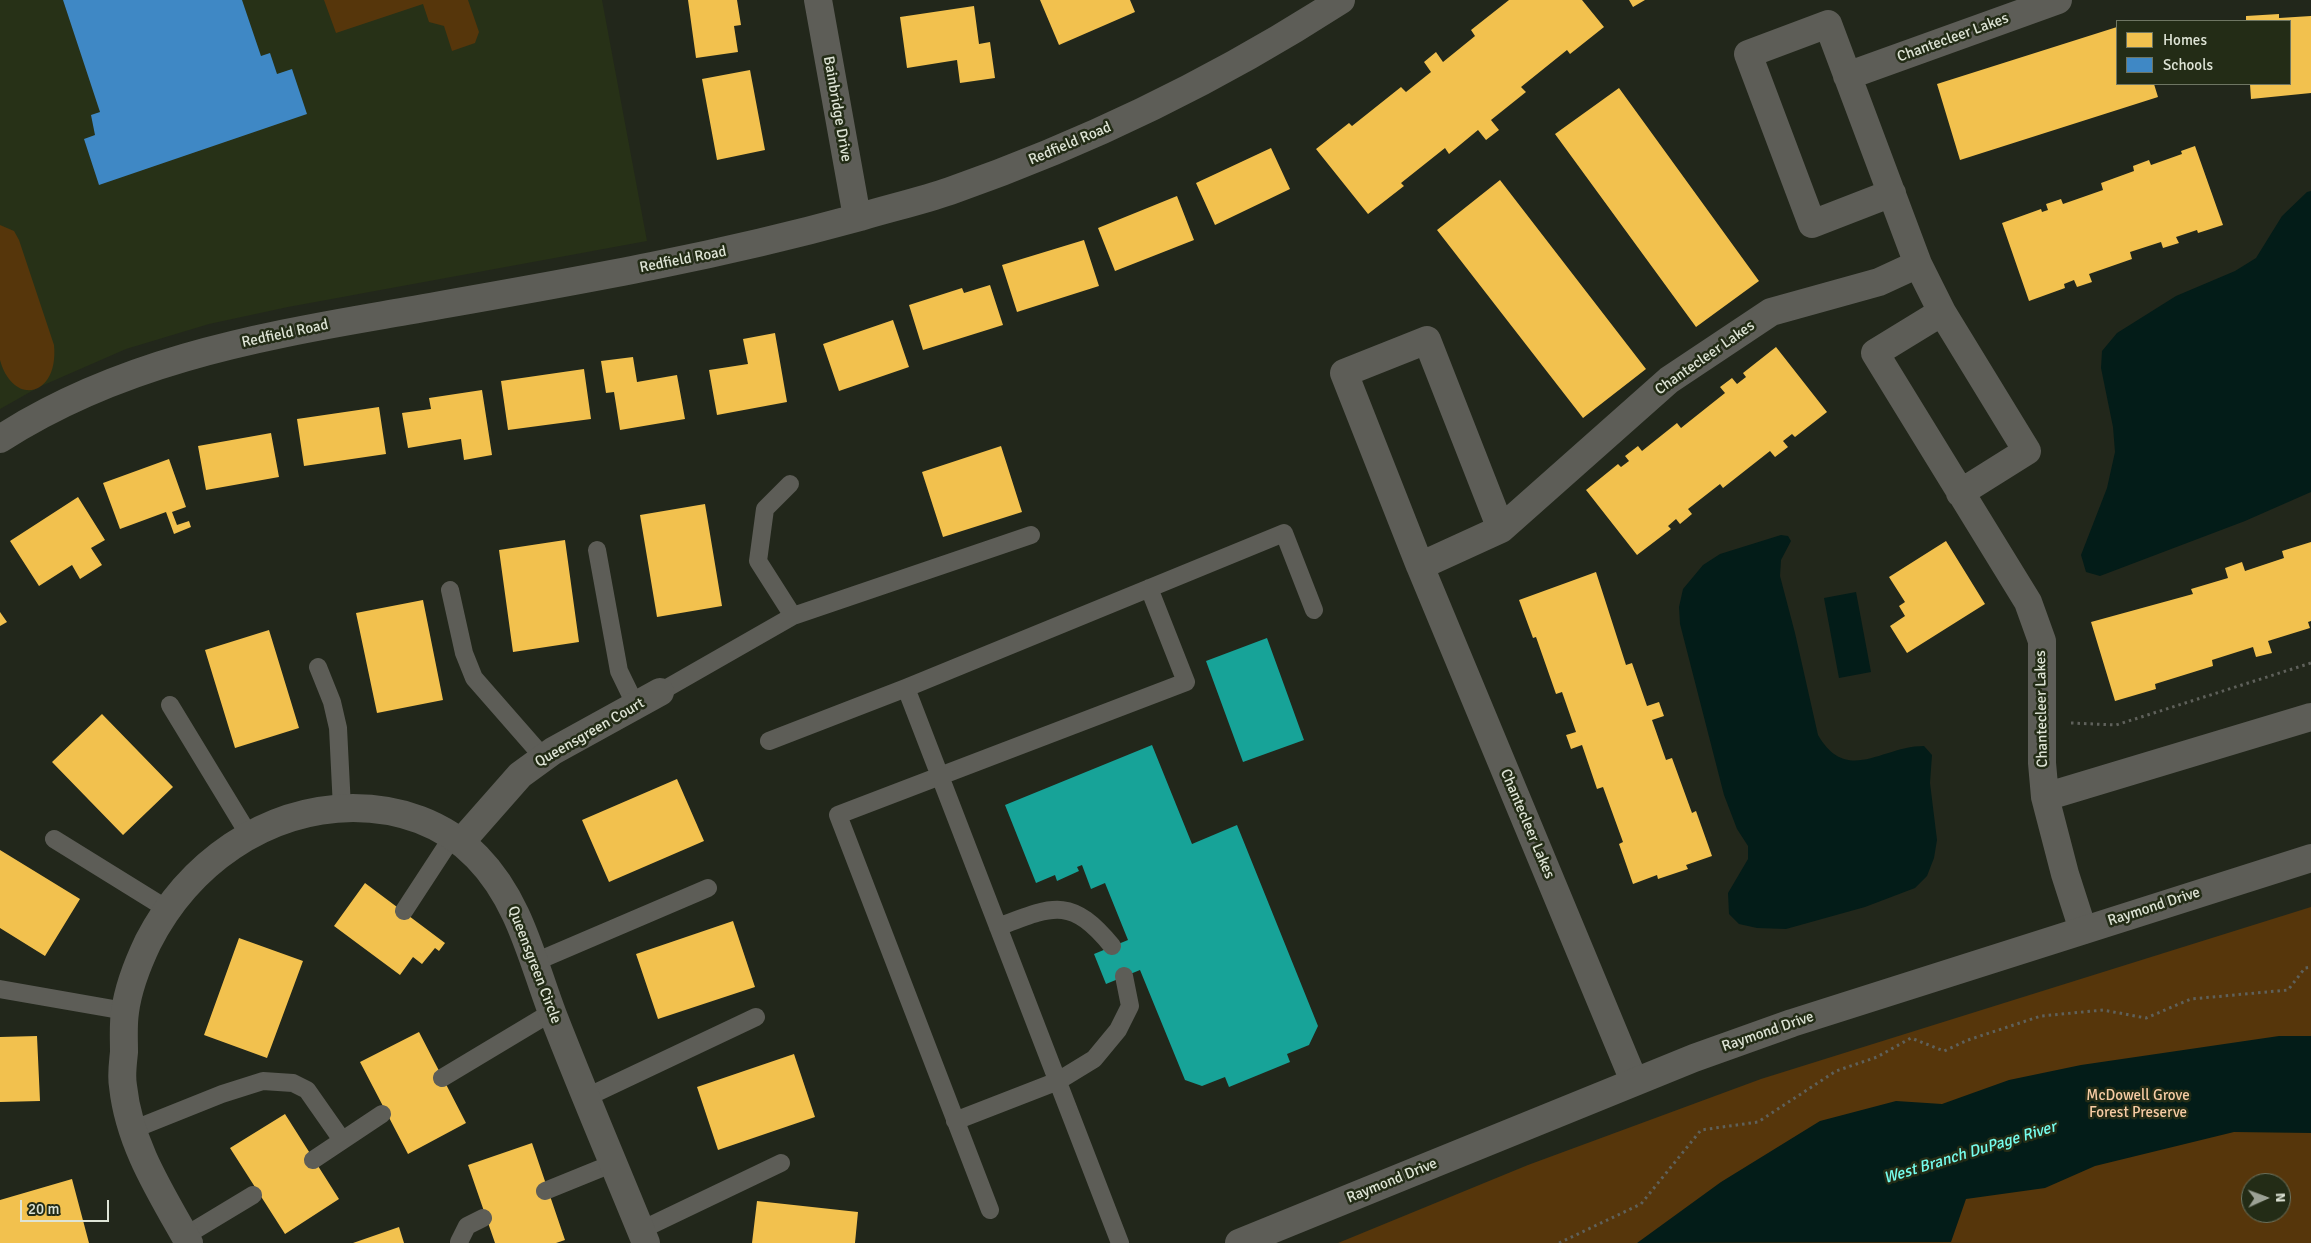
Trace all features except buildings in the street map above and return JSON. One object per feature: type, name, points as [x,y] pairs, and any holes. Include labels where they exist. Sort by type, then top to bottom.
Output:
[{"type":"street","name":"Bainbridge Drive","points":[[818,0],[858,217]]},
{"type":"street","name":"Redfield Road","points":[[0,439],[40,414],[103,384],[162,364],[226,346],[341,322],[649,267],[762,244],[946,192],[1026,163],[1109,128],[1199,83],[1300,26],[1341,0]]},
{"type":"street","name":"Chantecleer Lakes","points":[[1848,76],[2058,0]]},
{"type":"street","points":[[1892,194],[1812,224],[1748,54],[1828,24],[1848,76],[1892,194],[1918,264],[1942,312],[2027,451],[1960,493]]},
{"type":"street","name":"Chantecleer Lakes","points":[[1420,566],[1501,528],[1669,380],[1771,312],[1879,282],[1918,264]]},
{"type":"street","name":"Chantecleer Lakes","points":[[1942,312],[1876,352],[2028,602],[2042,642],[2042,763],[2045,797],[2065,874],[2083,930]]},
{"type":"street","name":"Chantecleer Lakes","points":[[1501,528],[1427,340],[1344,373],[1420,566],[1634,1081]]},
{"type":"street","name":"Queensgreen Court","points":[[457,839],[520,775],[591,729],[660,692]]},
{"type":"street","points":[[2045,797],[2311,717]]},
{"type":"street","name":"Queensgreen Circle","points":[[187,1239],[136,1144],[122,1086],[125,1010],[138,963],[167,909],[184,887],[204,868],[260,828],[301,814],[342,808],[373,808],[400,812],[428,823],[457,839],[494,875],[515,912],[552,1012],[643,1239]]},
{"type":"street","name":"Raymond Drive","points":[[1239,1243],[1634,1081],[1792,1023],[2311,858]]},
{"type":"lane","points":[[790,484],[765,509],[758,561],[792,616]]},
{"type":"lane","points":[[769,741],[906,688],[1284,533],[1314,610]]},
{"type":"lane","points":[[660,692],[792,616],[1031,535]]},
{"type":"lane","points":[[597,550],[619,671],[636,706]]},
{"type":"lane","points":[[990,1210],[838,815],[1186,682],[1149,588]]},
{"type":"lane","points":[[450,590],[464,653],[474,678],[544,758]]},
{"type":"lane","points":[[318,667],[332,702],[338,728],[342,808]]},
{"type":"lane","points":[[906,688],[1120,1243]]},
{"type":"lane","points":[[170,705],[249,835]]},
{"type":"lane","points":[[54,839],[167,909]]},
{"type":"lane","points":[[404,911],[457,839]]},
{"type":"lane","points":[[535,962],[708,888]]},
{"type":"lane","points":[[998,927],[1049,908],[1077,914],[1096,926],[1112,946]]},
{"type":"lane","points":[[955,1121],[1058,1081],[1094,1059],[1118,1030],[1130,1006],[1124,976]]},
{"type":"lane","points":[[0,988],[125,1010]]},
{"type":"lane","points":[[442,1078],[552,1012]]},
{"type":"lane","points":[[587,1097],[756,1017]]},
{"type":"lane","points":[[132,1130],[222,1094],[263,1081],[293,1083],[307,1090],[342,1140]]},
{"type":"lane","points":[[313,1160],[382,1114]]},
{"type":"lane","points":[[545,1191],[614,1163]]},
{"type":"lane","points":[[643,1239],[781,1163]]},
{"type":"lane","points":[[187,1239],[253,1195]]},
{"type":"lane","points":[[459,1243],[467,1226],[483,1218]]},
{"type":"path","points":[[2066,723],[2116,725],[2311,663]]},
{"type":"path","points":[[1559,1243],[1641,1204],[1701,1130],[1758,1122],[1836,1071],[1877,1057],[1911,1038],[1944,1051],[1968,1040],[2041,1016],[2103,1010],[2146,1018],[2191,999],[2288,990],[2305,968],[2311,966]]},
{"type":"shaded area","points":[[0,0],[602,0],[647,241],[288,307],[209,324],[126,349],[39,387],[0,409]]},
{"type":"green space","points":[[324,0],[468,0],[479,32],[475,43],[452,51],[444,26],[429,22],[423,4],[336,33]]},
{"type":"green space","points":[[0,225],[14,231],[19,240],[54,345],[54,363],[50,376],[43,385],[34,390],[24,390],[15,385],[6,375],[0,360]]},
{"type":"green space","name":"McDowell Grove Forest Preserve","points":[[2311,907],[2311,1243],[1338,1243],[1528,1165],[1761,1079]]},
{"type":"water","points":[[2311,191],[2311,492],[2245,521],[2100,576],[2086,572],[2081,555],[2107,488],[2115,452],[2113,427],[2101,368],[2102,351],[2117,333],[2176,296],[2235,271],[2256,258],[2282,216],[2307,192]]},
{"type":"water","points":[[1781,535],[1788,536],[1791,541],[1781,560],[1780,576],[1818,735],[1829,750],[1841,758],[1853,760],[1866,759],[1924,746],[1932,755],[1930,783],[1937,840],[1934,858],[1927,876],[1915,888],[1865,907],[1786,929],[1757,928],[1739,924],[1729,914],[1728,893],[1748,859],[1748,846],[1737,829],[1724,795],[1680,624],[1679,607],[1683,589],[1703,565],[1720,554]]},
{"type":"water","points":[[1856,592],[1871,672],[1839,678],[1824,598]]},
{"type":"water","name":"West Branch DuPage River","points":[[2279,1036],[2311,1036],[2311,1133],[2234,1132],[2095,1166],[2045,1188],[1966,1199],[1951,1242],[1637,1243],[1721,1182],[1820,1121],[1896,1101],[1942,1104],[2009,1080],[2081,1065]]}]
